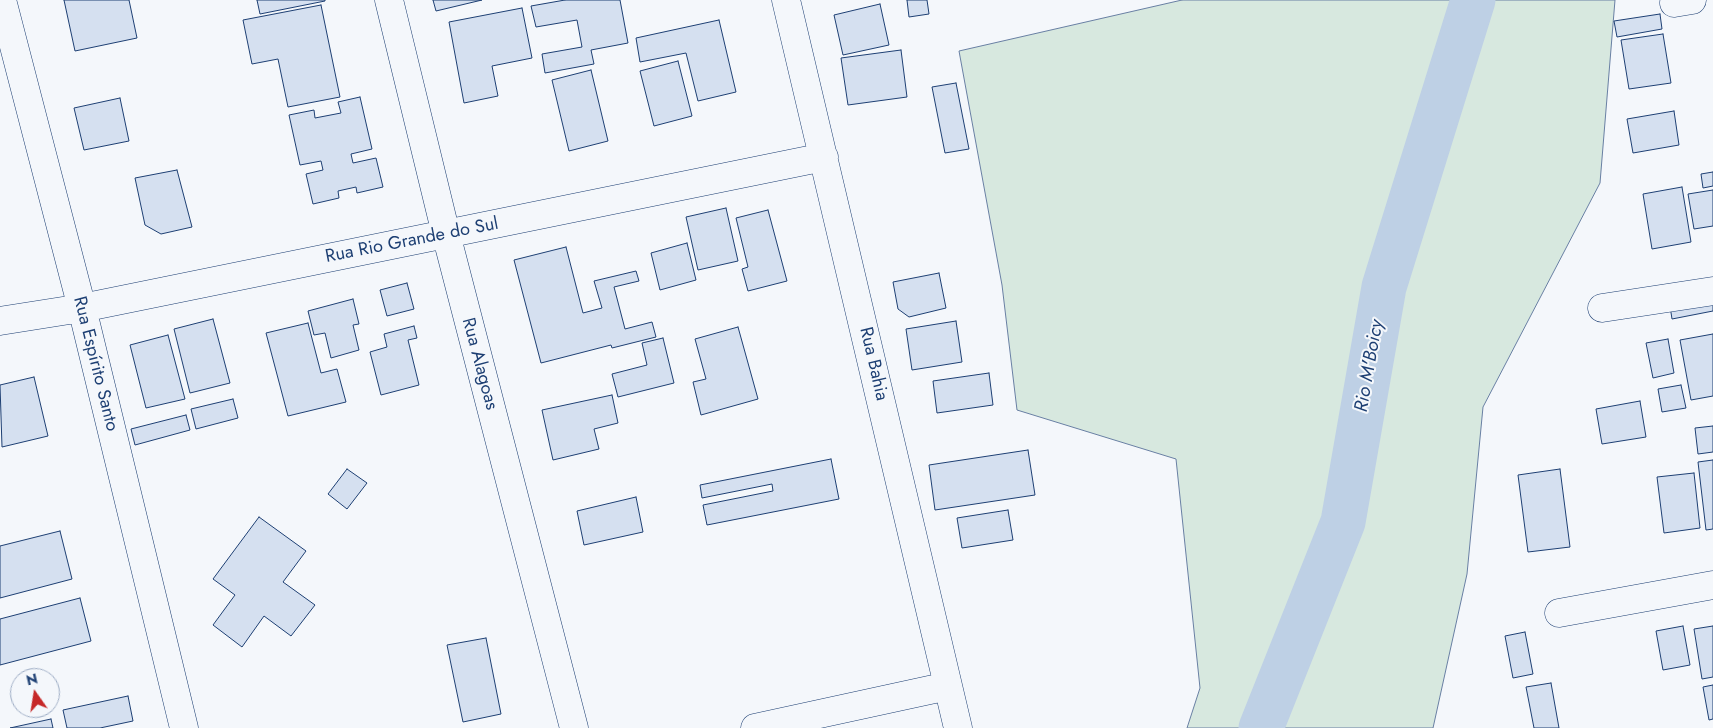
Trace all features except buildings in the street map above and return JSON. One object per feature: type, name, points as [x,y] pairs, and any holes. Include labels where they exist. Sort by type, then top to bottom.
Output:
[{"type":"street","name":"Rua Espírito Santo","points":[[2,0],[82,308],[184,728]]},
{"type":"street","name":"Rua Alagoas","points":[[389,0],[446,234],[574,728]]},
{"type":"street","name":"Rua Bahia","points":[[786,0],[958,728]]},
{"type":"street","name":"Rua Rio Grande do Sul","points":[[0,321],[82,308],[824,157]]},
{"type":"street","points":[[1602,308],[1713,291]]},
{"type":"street","points":[[1559,613],[1713,585]]},
{"type":"street","points":[[755,728],[948,686]]},
{"type":"shaded area","points":[[1182,0],[1615,0],[1600,183],[1483,407],[1467,574],[1433,728],[1187,728],[1200,688],[1176,459],[1017,410],[1002,285],[959,51]]},
{"type":"waterway","name":"Rio M'Boicy","points":[[1261,728],[1343,522],[1384,287],[1473,0]]}]
